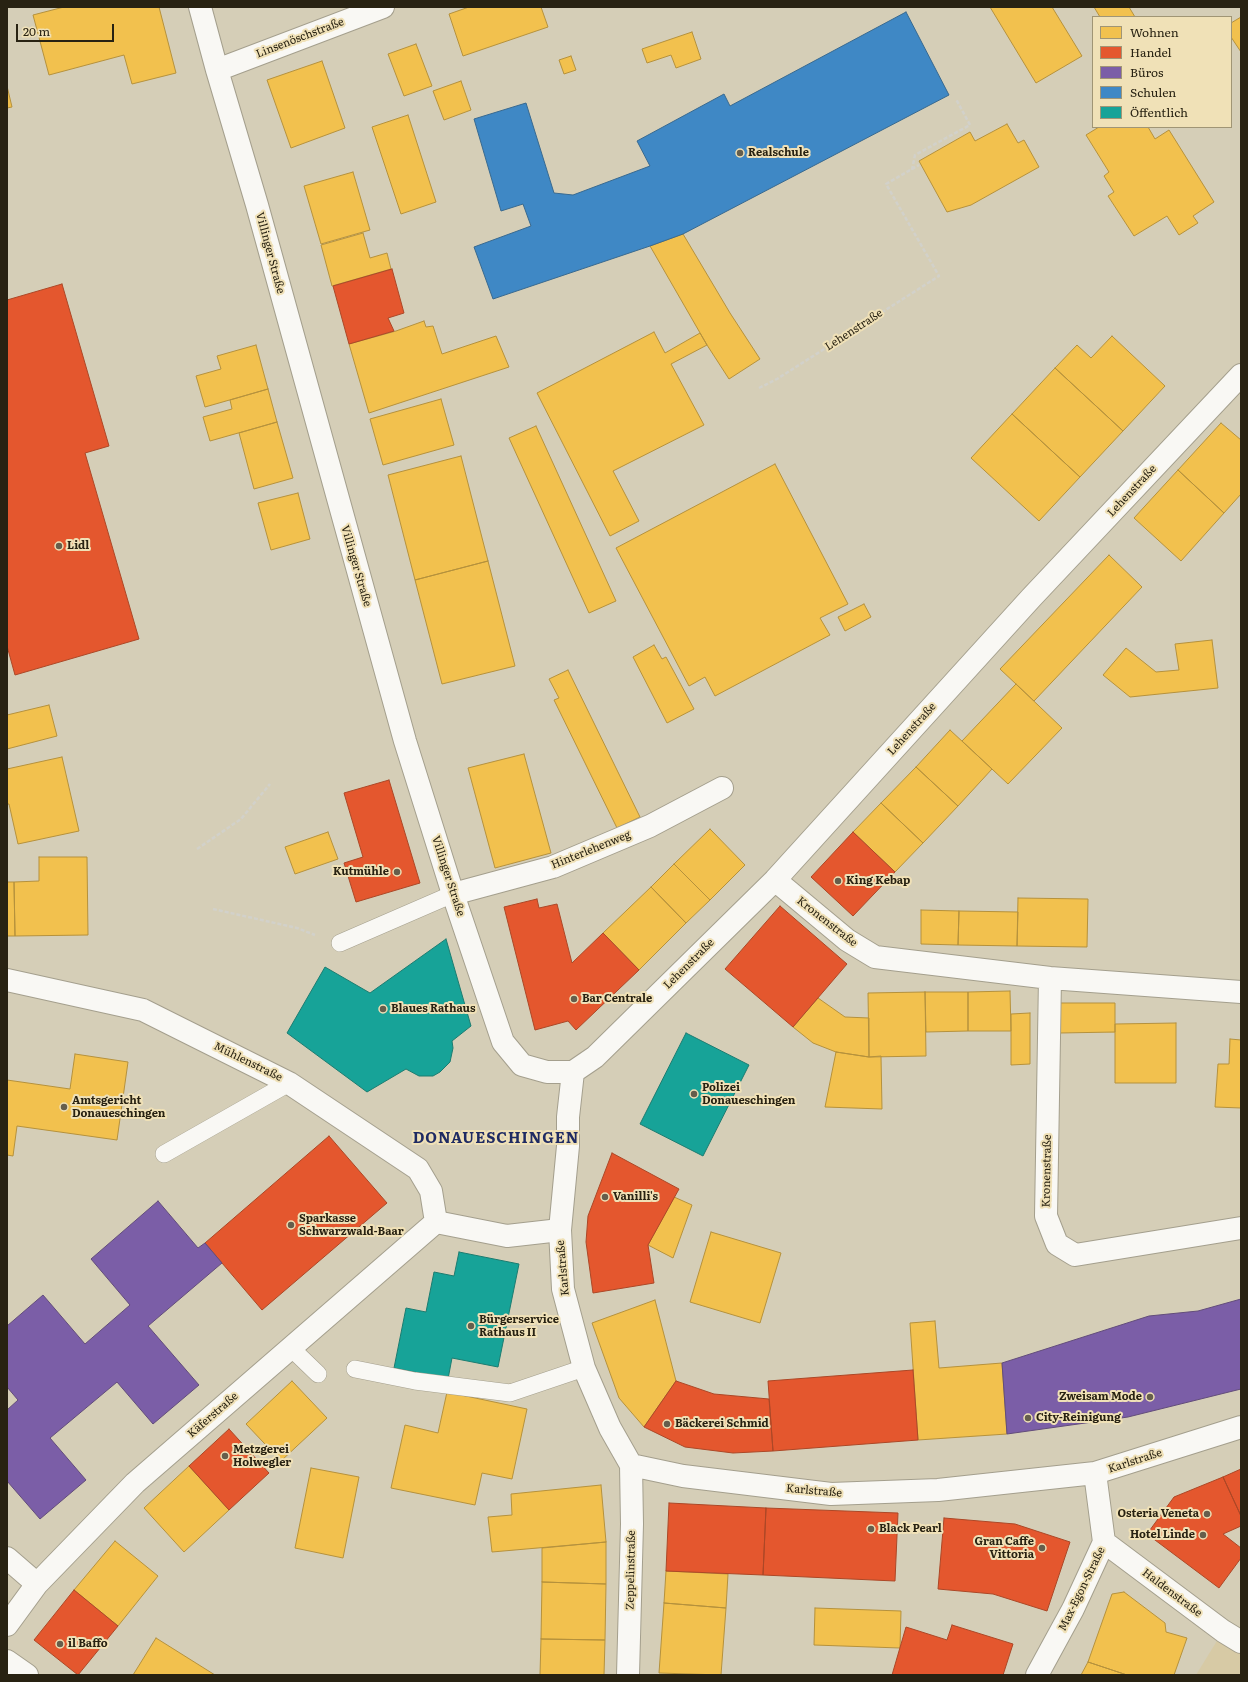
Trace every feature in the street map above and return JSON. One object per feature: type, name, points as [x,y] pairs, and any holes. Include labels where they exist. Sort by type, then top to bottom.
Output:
[{"type":"street","name":"Villinger Straße","points":[[200,7],[257,205],[405,741],[453,894],[503,1042],[522,1065],[547,1072],[573,1072]]},
{"type":"street","name":"Linsenöschstraße","points":[[217,70],[383,7]]},
{"type":"street","name":"Lehenstraße","points":[[573,1072],[595,1057],[775,880],[1026,604],[1241,375]]},
{"type":"street","name":"Hinterlehenweg","points":[[453,894],[553,867],[650,826],[722,788]]},
{"type":"street","name":"Kronenstraße","points":[[775,880],[847,940],[875,957],[1050,978],[1241,992]]},
{"type":"street","name":"Kronenstraße","points":[[1050,978],[1046,1216],[1057,1244],[1075,1255],[1241,1228]]},
{"type":"street","name":"Mühlenstraße","points":[[7,980],[143,1010],[289,1082],[418,1169],[431,1191],[436,1222]]},
{"type":"street","name":"Karlstraße","points":[[573,1072],[568,1117],[568,1146],[560,1230],[563,1289],[584,1368],[610,1428],[631,1465],[683,1476],[831,1494],[938,1490],[1095,1473],[1241,1427]]},
{"type":"street","name":"Karlstraße","points":[[436,1222],[507,1236],[560,1230]]},
{"type":"street","name":"Käferstraße","points":[[7,1625],[37,1584],[135,1483],[436,1222]]},
{"type":"street","name":"Zeppelinstraße","points":[[628,1675],[632,1524],[631,1465]]},
{"type":"street","name":"Max-Egon-Straße","points":[[1037,1675],[1073,1609],[1104,1542],[1095,1473]]},
{"type":"street","name":"Haldenstraße","points":[[1104,1542],[1223,1631],[1241,1642]]},
{"type":"street","points":[[7,1558],[37,1584]]},
{"type":"street","points":[[7,1661],[27,1675]]},
{"type":"lane","points":[[340,943],[453,894]]},
{"type":"lane","points":[[164,1154],[289,1082]]},
{"type":"lane","points":[[290,1348],[318,1374]]},
{"type":"lane","points":[[355,1369],[415,1381],[510,1393],[584,1368]]},
{"type":"path","points":[[912,170],[915,155],[970,125],[956,99]]},
{"type":"path","points":[[912,170],[919,165]]},
{"type":"path","name":"Lehenstraße","points":[[759,388],[777,379],[939,276],[886,184],[912,170]]},
{"type":"path","points":[[197,849],[241,819],[270,784]]},
{"type":"path","points":[[213,909],[297,928],[340,943]]},
{"type":"shaded area","points":[[1223,1631],[1241,1642],[1241,1675],[1196,1675]]},
{"type":"building: Wohnen","points":[[64,7],[159,7],[176,73],[132,84],[124,55],[49,75],[33,15]]},
{"type":"building: Wohnen","points":[[469,7],[541,7],[548,27],[463,56],[449,14]]},
{"type":"building: Wohnen","points":[[990,7],[1052,7],[1082,56],[1036,83]]},
{"type":"building: Wohnen","points":[[1094,7],[1129,7],[1134,16],[1099,16]]},
{"type":"building: Wohnen","points":[[1241,17],[1241,52],[1232,38],[1232,22]]},
{"type":"building: Wohnen","points":[[692,32],[701,59],[676,68],[671,55],[647,63],[642,49]]},
{"type":"building: Wohnen","points":[[416,44],[432,86],[404,96],[388,54]]},
{"type":"building: Wohnen","points":[[571,56],[576,70],[564,74],[559,60]]},
{"type":"building: Wohnen","points":[[322,61],[345,128],[291,148],[267,80]]},
{"type":"building: Wohnen","points":[[461,81],[471,110],[444,120],[433,91]]},
{"type":"building: Wohnen","points":[[7,86],[12,107],[7,108]]},
{"type":"building: Wohnen","points":[[408,115],[436,202],[401,214],[372,127]]},
{"type":"building: Wohnen","points":[[1007,124],[1018,143],[1024,140],[1039,167],[971,205],[947,212],[919,161],[970,132],[975,141]]},
{"type":"building: Wohnen","points":[[1097,128],[1149,128],[1155,139],[1169,130],[1214,202],[1193,216],[1198,223],[1179,235],[1167,216],[1134,236],[1108,196],[1114,192],[1104,176],[1109,172],[1086,135]]},
{"type":"building: Wohnen","points":[[353,172],[370,230],[321,244],[304,186]]},
{"type":"building: Wohnen","points":[[363,233],[370,258],[387,253],[391,269],[332,286],[321,245]]},
{"type":"building: Wohnen","points":[[683,234],[730,313],[760,359],[729,379],[707,345],[650,246]]},
{"type":"building: Wohnen","points":[[424,321],[426,327],[433,326],[442,354],[496,336],[509,367],[369,413],[349,344],[396,331]]},
{"type":"building: Wohnen","points":[[654,332],[665,353],[700,333],[707,345],[671,364],[704,425],[613,471],[639,521],[610,536],[537,393]]},
{"type":"building: Wohnen","points":[[1112,336],[1165,386],[1123,431],[1055,368],[1077,345],[1091,358]]},
{"type":"building: Wohnen","points":[[256,345],[268,389],[205,407],[196,376],[221,369],[217,356]]},
{"type":"building: Wohnen","points":[[1055,368],[1123,431],[1080,477],[1012,414]]},
{"type":"building: Wohnen","points":[[268,389],[277,422],[210,441],[203,417],[232,409],[230,400]]},
{"type":"building: Wohnen","points":[[441,399],[454,445],[383,465],[370,419]]},
{"type":"building: Wohnen","points":[[1012,414],[1080,477],[1039,521],[971,458]]},
{"type":"building: Wohnen","points":[[277,422],[293,478],[254,489],[239,433]]},
{"type":"building: Wohnen","points":[[1221,423],[1241,440],[1241,494],[1224,513],[1178,470]]},
{"type":"building: Wohnen","points":[[536,426],[616,601],[589,613],[509,438]]},
{"type":"building: Wohnen","points":[[461,456],[488,561],[415,580],[388,475]]},
{"type":"building: Wohnen","points":[[775,464],[848,604],[820,618],[830,635],[715,696],[705,677],[689,686],[616,548]]},
{"type":"building: Wohnen","points":[[1178,470],[1224,513],[1181,561],[1134,518]]},
{"type":"building: Wohnen","points":[[298,493],[310,539],[271,550],[258,503]]},
{"type":"building: Wohnen","points":[[1109,555],[1142,587],[1034,701],[1000,669]]},
{"type":"building: Wohnen","points":[[488,561],[515,666],[442,684],[415,580]]},
{"type":"building: Wohnen","points":[[864,604],[871,617],[845,631],[838,617]]},
{"type":"building: Wohnen","points":[[1212,640],[1218,688],[1130,697],[1103,675],[1126,648],[1156,672],[1179,670],[1175,644]]},
{"type":"building: Wohnen","points":[[654,645],[662,659],[666,657],[694,709],[667,723],[633,657]]},
{"type":"building: Wohnen","points":[[568,670],[640,817],[617,828],[554,700],[559,698],[549,679]]},
{"type":"building: Wohnen","points":[[1016,684],[1062,728],[1008,784],[962,741]]},
{"type":"building: Wohnen","points":[[49,705],[57,736],[7,749],[7,715]]},
{"type":"building: Wohnen","points":[[950,730],[992,769],[958,806],[916,767]]},
{"type":"building: Wohnen","points":[[524,754],[551,853],[495,868],[468,768]]},
{"type":"building: Wohnen","points":[[62,757],[79,831],[18,844],[9,804],[7,804],[7,769]]},
{"type":"building: Wohnen","points":[[916,767],[958,806],[923,843],[881,803]]},
{"type":"building: Wohnen","points":[[881,803],[923,843],[895,872],[853,832]]},
{"type":"building: Wohnen","points":[[710,829],[745,865],[710,900],[674,864]]},
{"type":"building: Wohnen","points":[[328,832],[338,859],[295,874],[285,847]]},
{"type":"building: Wohnen","points":[[39,857],[87,857],[88,935],[15,936],[14,882],[39,881]]},
{"type":"building: Wohnen","points":[[674,864],[710,900],[686,923],[651,887]]},
{"type":"building: Wohnen","points":[[7,882],[14,882],[15,936],[7,936]]},
{"type":"building: Wohnen","points":[[651,887],[686,923],[639,970],[603,933]]},
{"type":"building: Wohnen","points":[[1018,898],[1088,899],[1087,947],[1017,946]]},
{"type":"building: Wohnen","points":[[921,910],[959,911],[958,945],[921,944]]},
{"type":"building: Wohnen","points":[[959,911],[1018,912],[1017,946],[958,945]]},
{"type":"building: Wohnen","points":[[1010,991],[1011,1031],[968,1031],[968,992]]},
{"type":"building: Wohnen","points":[[925,992],[968,992],[968,1031],[926,1032]]},
{"type":"building: Wohnen","points":[[925,992],[926,1056],[869,1057],[868,993]]},
{"type":"building: Wohnen","points":[[818,998],[845,1017],[869,1018],[869,1057],[836,1052],[813,1043],[793,1027]]},
{"type":"building: Wohnen","points":[[1059,1003],[1115,1003],[1115,1032],[1060,1033]]},
{"type":"building: Wohnen","points":[[1030,1013],[1030,1064],[1011,1065],[1011,1014]]},
{"type":"building: Wohnen","points":[[1176,1023],[1176,1083],[1115,1083],[1115,1024]]},
{"type":"building: Wohnen","points":[[1230,1039],[1241,1040],[1241,1108],[1215,1107],[1218,1064],[1229,1064]]},
{"type":"building: Wohnen","points":[[836,1052],[869,1057],[881,1056],[882,1109],[825,1107]]},
{"type":"building: Wohnen","name":"Amtsgericht Donaueschingen","points":[[75,1054],[128,1062],[117,1140],[17,1126],[13,1156],[7,1155],[7,1080],[70,1089]]},
{"type":"building: Wohnen","points":[[674,1197],[692,1205],[673,1258],[648,1245]]},
{"type":"building: Wohnen","points":[[711,1232],[781,1253],[760,1323],[690,1302]]},
{"type":"building: Wohnen","points":[[655,1300],[676,1381],[644,1427],[619,1398],[592,1323]]},
{"type":"building: Wohnen","points":[[935,1321],[939,1368],[1002,1363],[1007,1434],[918,1440],[910,1323]]},
{"type":"building: Wohnen","points":[[292,1381],[327,1418],[281,1461],[246,1424]]},
{"type":"building: Wohnen","points":[[447,1392],[527,1409],[512,1479],[482,1473],[475,1505],[391,1488],[405,1425],[438,1433]]},
{"type":"building: Wohnen","points":[[189,1466],[229,1510],[184,1552],[144,1508]]},
{"type":"building: Wohnen","points":[[311,1468],[359,1477],[343,1558],[295,1548]]},
{"type":"building: Wohnen","points":[[601,1485],[606,1542],[492,1552],[488,1517],[512,1515],[511,1494]]},
{"type":"building: Wohnen","points":[[115,1541],[158,1576],[118,1626],[74,1590]]},
{"type":"building: Wohnen","points":[[606,1542],[606,1584],[542,1582],[542,1548]]},
{"type":"building: Wohnen","points":[[666,1571],[728,1574],[726,1608],[664,1603]]},
{"type":"building: Wohnen","points":[[542,1582],[606,1584],[605,1640],[541,1639]]},
{"type":"building: Wohnen","points":[[1124,1592],[1165,1623],[1166,1632],[1187,1638],[1174,1675],[1127,1675],[1088,1662],[1112,1594]]},
{"type":"building: Wohnen","points":[[664,1603],[726,1608],[721,1675],[659,1673]]},
{"type":"building: Wohnen","points":[[815,1608],[901,1611],[900,1648],[814,1645]]},
{"type":"building: Wohnen","points":[[156,1638],[215,1675],[133,1675]]},
{"type":"building: Wohnen","points":[[541,1639],[605,1640],[604,1675],[540,1675]]},
{"type":"building: Wohnen","points":[[1088,1662],[1127,1675],[1081,1675]]},
{"type":"building: Handel","points":[[392,269],[404,313],[388,318],[394,331],[349,344],[333,286]]},
{"type":"building: Handel","name":"Lidl","points":[[62,284],[109,446],[85,453],[139,639],[15,675],[7,646],[7,300]]},
{"type":"building: Handel","points":[[389,780],[420,883],[356,902],[344,863],[363,857],[344,793]]},
{"type":"building: Handel","points":[[853,832],[895,872],[853,916],[811,877]]},
{"type":"building: Handel","points":[[537,899],[539,908],[557,904],[572,963],[603,933],[639,970],[576,1030],[568,1021],[535,1030],[504,907]]},
{"type":"building: Handel","points":[[780,906],[847,964],[793,1027],[725,969]]},
{"type":"building: Handel","points":[[329,1136],[387,1203],[262,1310],[205,1243]]},
{"type":"building: Handel","points":[[612,1153],[679,1189],[648,1245],[654,1283],[593,1293],[586,1242],[588,1216]]},
{"type":"building: Handel","points":[[913,1370],[918,1440],[773,1451],[768,1381]]},
{"type":"building: Handel","points":[[676,1381],[714,1394],[769,1399],[773,1451],[733,1453],[685,1447],[644,1427]]},
{"type":"building: Handel","points":[[229,1429],[269,1473],[229,1510],[189,1466]]},
{"type":"building: Handel","points":[[1241,1469],[1241,1516],[1223,1477]]},
{"type":"building: Handel","points":[[1223,1477],[1241,1516],[1241,1526],[1223,1534],[1241,1548],[1241,1558],[1219,1588],[1147,1534],[1174,1497]]},
{"type":"building: Handel","points":[[669,1503],[766,1508],[763,1575],[666,1571]]},
{"type":"building: Handel","points":[[766,1508],[898,1513],[895,1581],[763,1575]]},
{"type":"building: Handel","points":[[944,1518],[1015,1524],[1070,1542],[1047,1611],[993,1594],[938,1589]]},
{"type":"building: Handel","points":[[74,1590],[118,1626],[78,1675],[34,1640]]},
{"type":"building: Handel","points":[[952,1625],[1013,1644],[1003,1675],[892,1675],[906,1627],[947,1640]]},
{"type":"building: Büros","points":[[158,1201],[198,1248],[205,1243],[222,1263],[148,1326],[199,1385],[153,1424],[117,1382],[50,1438],[86,1480],[40,1519],[7,1481],[7,1410],[18,1400],[7,1387],[7,1326],[43,1295],[85,1344],[130,1305],[91,1259]]},
{"type":"building: Büros","points":[[1241,1299],[1241,1389],[1128,1417],[1007,1434],[1002,1363],[1149,1316],[1198,1311]]},
{"type":"building: Schulen","name":"Realschule","points":[[906,12],[949,95],[683,234],[493,299],[474,247],[531,226],[523,204],[501,211],[474,119],[526,103],[554,193],[573,195],[650,166],[637,141],[724,94],[730,106]]},
{"type":"building: Öffentlich","name":"Blaues Rathaus","points":[[446,939],[471,1026],[452,1041],[453,1048],[450,1062],[440,1072],[433,1076],[419,1076],[406,1069],[367,1092],[287,1033],[325,967],[370,993]]},
{"type":"building: Öffentlich","name":"Polizei Donaueschingen","points":[[686,1033],[749,1065],[703,1156],[640,1124]]},
{"type":"building: Öffentlich","points":[[459,1252],[519,1264],[498,1367],[452,1358],[448,1379],[394,1368],[406,1308],[426,1312],[434,1272],[454,1276]]},
{"type":"place","name":"Realschule","points":[[740,153]]},
{"type":"place","name":"Lidl","points":[[59,546]]},
{"type":"place","name":"Kutmühle","points":[[397,872]]},
{"type":"place","name":"King Kebap","points":[[838,881]]},
{"type":"place","name":"Bar Centrale","points":[[574,999]]},
{"type":"place","name":"Blaues Rathaus","points":[[383,1009]]},
{"type":"place","name":"Polizei Donaueschingen","points":[[694,1094]]},
{"type":"place","name":"Amtsgericht Donaueschingen","points":[[64,1107]]},
{"type":"place","name":"Vanilli's","points":[[605,1197]]},
{"type":"place","name":"Sparkasse Schwarzwald-Baar","points":[[291,1225]]},
{"type":"place","name":"Bürgerservice Rathaus II","points":[[471,1326]]},
{"type":"place","name":"Zweisam Mode","points":[[1150,1397]]},
{"type":"place","name":"City-Reinigung","points":[[1028,1418]]},
{"type":"place","name":"Bäckerei Schmid","points":[[667,1424]]},
{"type":"place","name":"Metzgerei Holwegler","points":[[225,1456]]},
{"type":"place","name":"Osteria Veneta","points":[[1207,1514]]},
{"type":"place","name":"Black Pearl","points":[[871,1529]]},
{"type":"place","name":"Hotel Linde","points":[[1203,1535]]},
{"type":"place","name":"Gran Caffe Vittoria","points":[[1042,1548]]},
{"type":"place","name":"il Baffo","points":[[60,1644]]},
{"type":"district","name":"DONAUESCHINGEN","points":[[496,1139]]}]
